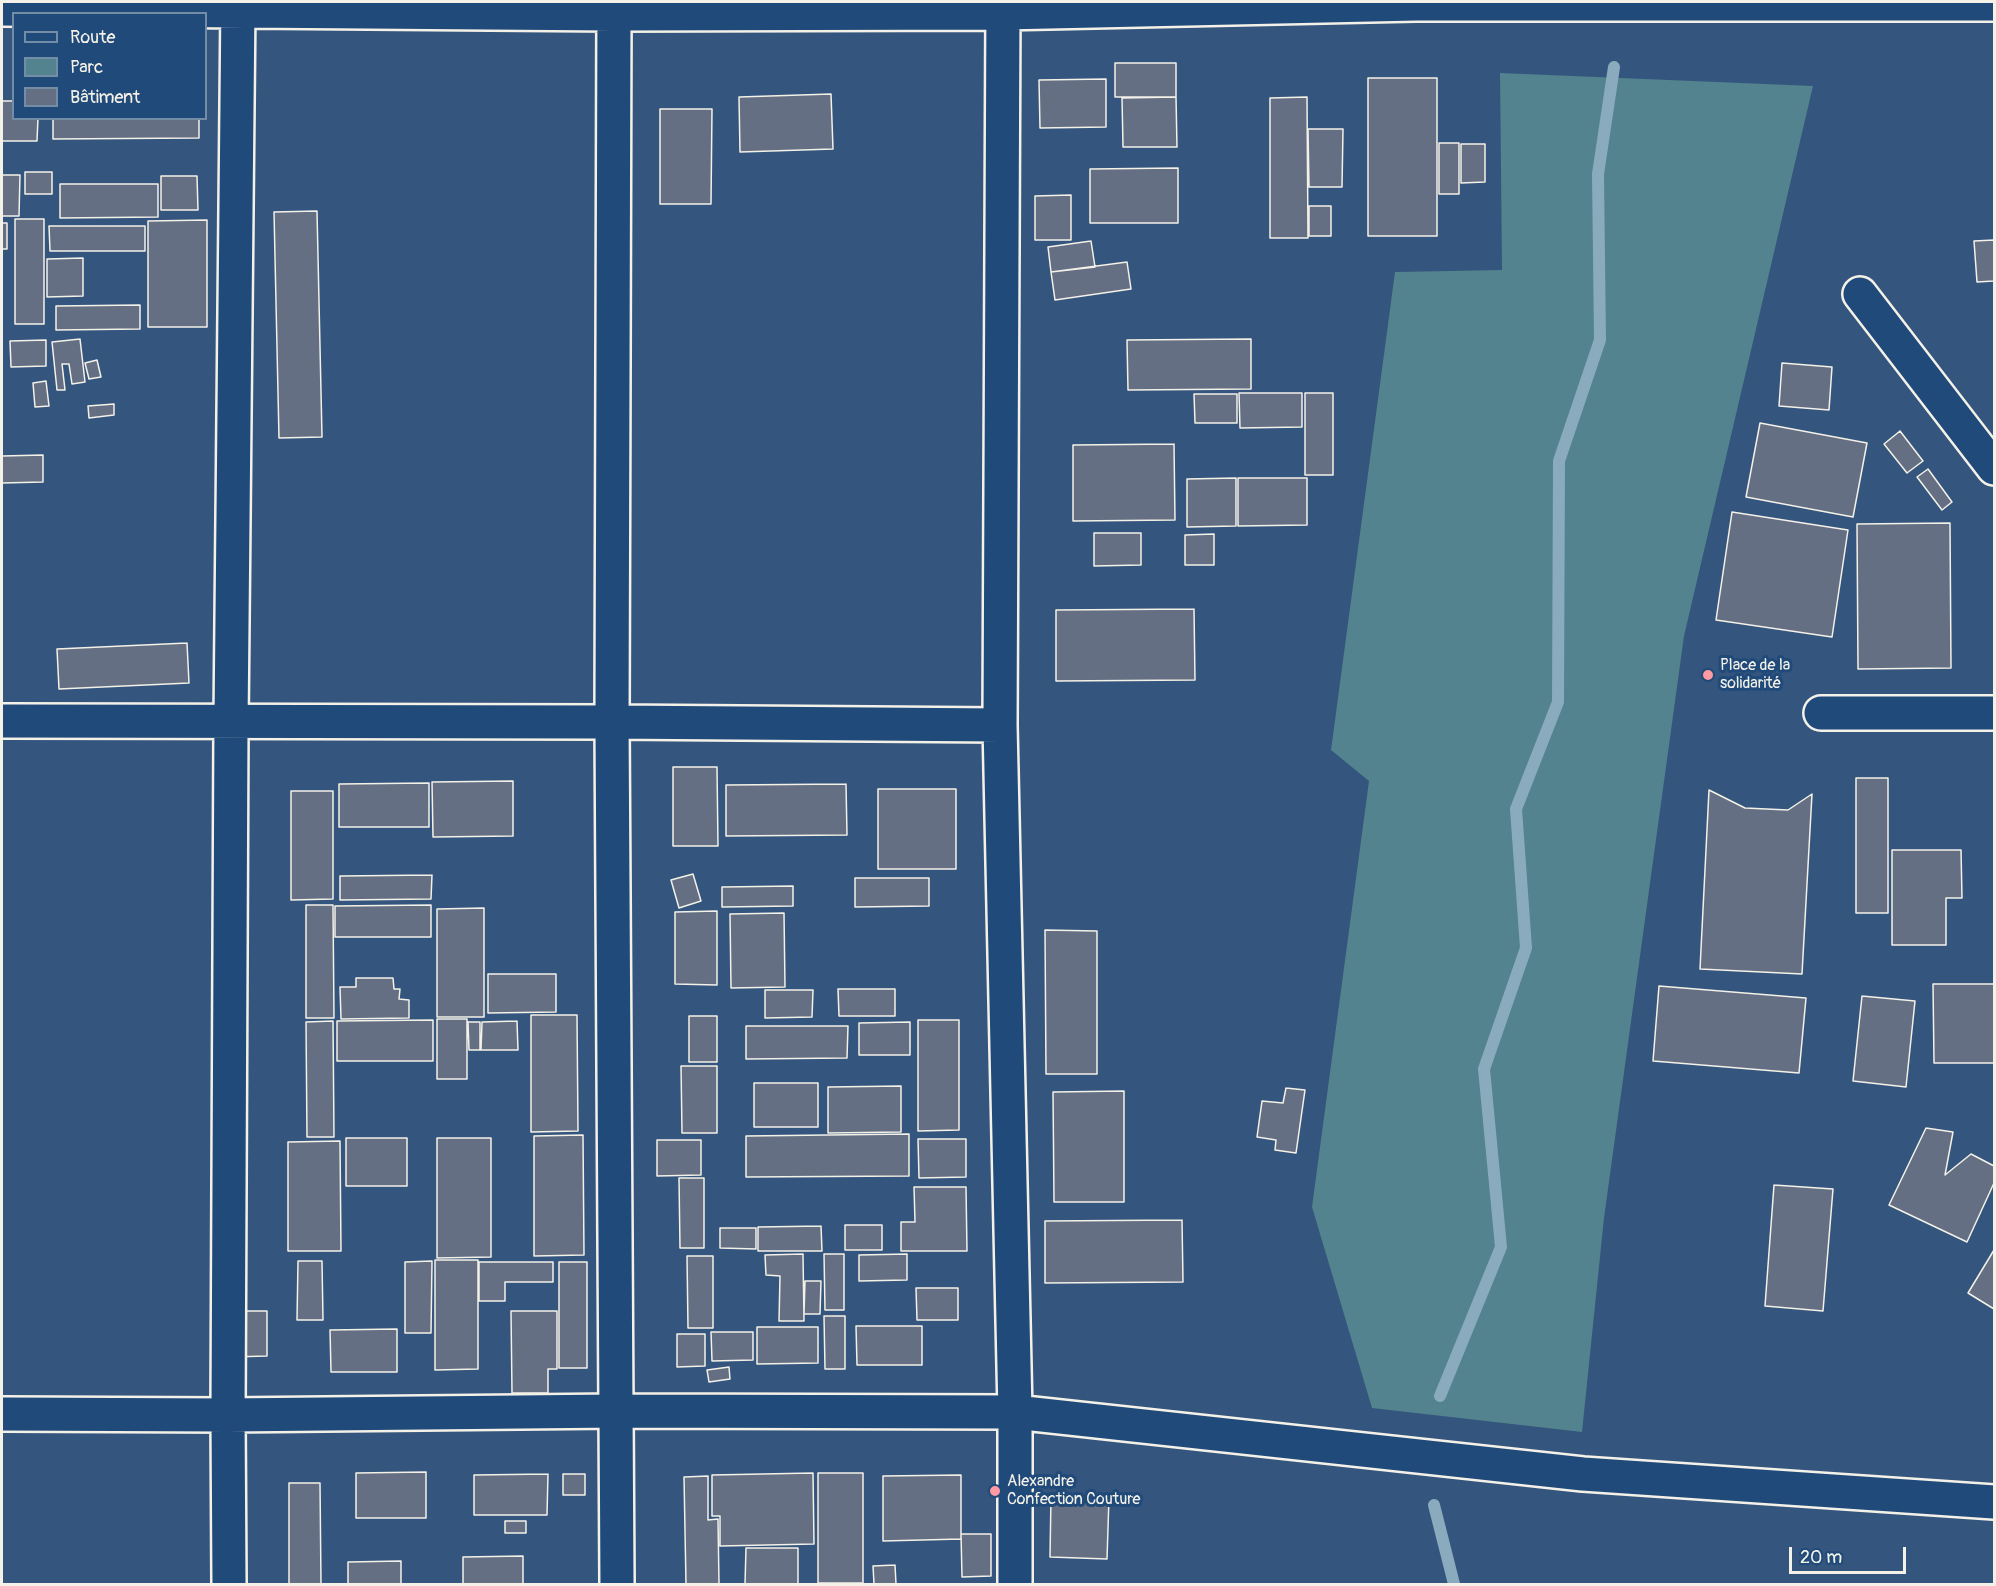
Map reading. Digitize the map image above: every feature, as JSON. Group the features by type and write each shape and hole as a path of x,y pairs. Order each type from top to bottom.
{"street":[{"path":"2,9 238,6 1003,7 1416,3 1995,4"},
{"path":"229,1584 231,723 238,6"},
{"path":"1003,7 1000,725 1015,1412 1015,1584"},
{"path":"614,8 612,722 617,1584"},
{"path":"1860,294 1995,468"},
{"path":"1821,713 1995,713"},
{"path":"2,721 1000,725"},
{"path":"2,1414 1015,1412 1583,1473 1995,1502"}],"green space":[{"path":"1500,73 1813,86 1684,636 1604,1218 1582,1432 1372,1408 1312,1207 1369,781 1331,750 1395,272 1502,270"}],"building":[{"path":"1115,63 1176,63 1176,97 1115,97"},
{"path":"1368,78 1437,78 1437,236 1368,236"},
{"path":"1106,79 1106,127 1040,128 1039,80"},
{"path":"831,94 833,149 740,152 739,97"},
{"path":"1176,97 1177,147 1123,147 1122,98"},
{"path":"1307,97 1308,238 1270,238 1270,98"},
{"path":"2,101 12,101 12,120 38,120 37,141 2,141"},
{"path":"660,109 712,109 711,204 660,204"},
{"path":"53,120 199,120 199,138 53,139"},
{"path":"1308,129 1343,129 1342,187 1309,187"},
{"path":"1439,143 1459,143 1459,194 1439,194"},
{"path":"1461,144 1485,144 1485,182 1461,183"},
{"path":"1178,168 1178,223 1090,223 1090,169"},
{"path":"25,172 52,172 52,194 25,194"},
{"path":"2,175 20,175 19,216 2,216"},
{"path":"161,176 197,176 198,210 161,210"},
{"path":"60,184 158,184 158,217 60,218"},
{"path":"1071,195 1071,240 1035,240 1035,196"},
{"path":"1309,206 1331,206 1331,236 1309,236"},
{"path":"317,211 322,437 279,438 274,212"},
{"path":"15,219 44,219 44,324 15,324"},
{"path":"207,220 207,327 148,327 148,221"},
{"path":"2,223 7,223 7,249 2,249"},
{"path":"49,226 145,226 145,251 50,251"},
{"path":"1994,240 1994,281 1977,282 1974,241"},
{"path":"1091,241 1095,267 1051,272 1048,247"},
{"path":"83,258 83,296 47,297 47,259"},
{"path":"1127,262 1131,289 1055,300 1051,272"},
{"path":"140,305 140,329 56,330 56,306"},
{"path":"80,339 85,382 72,384 69,364 62,364 65,390 57,390 52,342"},
{"path":"1251,339 1251,389 1128,390 1127,340"},
{"path":"46,340 46,366 11,367 10,341"},
{"path":"97,360 101,377 89,379 85,363"},
{"path":"1782,363 1832,367 1829,410 1779,406"},
{"path":"46,381 49,406 35,407 33,383"},
{"path":"1239,393 1302,393 1302,427 1240,428"},
{"path":"1305,393 1333,393 1333,475 1305,475"},
{"path":"1194,394 1237,394 1237,423 1195,423"},
{"path":"114,404 114,415 89,418 88,406"},
{"path":"1760,423 1867,443 1853,517 1746,497"},
{"path":"1900,431 1923,461 1907,473 1884,444"},
{"path":"1174,444 1175,520 1073,521 1073,445"},
{"path":"43,455 43,482 2,483 2,456"},
{"path":"1928,469 1952,502 1942,510 1917,477"},
{"path":"1236,478 1236,526 1187,527 1187,479"},
{"path":"1238,478 1307,478 1307,525 1238,526"},
{"path":"1732,512 1848,530 1832,637 1716,620"},
{"path":"1950,523 1951,668 1858,669 1857,524"},
{"path":"1094,533 1141,533 1141,565 1094,566"},
{"path":"1214,534 1214,565 1185,565 1185,535"},
{"path":"1194,609 1195,680 1056,681 1056,610"},
{"path":"187,643 189,683 59,689 57,649"},
{"path":"673,767 717,767 718,846 673,846"},
{"path":"1856,778 1888,778 1888,913 1856,913"},
{"path":"513,781 513,836 433,837 432,782"},
{"path":"429,783 429,827 339,827 339,784"},
{"path":"846,784 847,835 726,836 726,785"},
{"path":"878,789 956,789 956,869 878,869"},
{"path":"1709,790 1745,808 1788,810 1812,794 1802,974 1700,969"},
{"path":"291,791 333,791 333,899 291,900"},
{"path":"1892,850 1961,850 1962,898 1946,898 1946,945 1892,945"},
{"path":"693,874 701,901 679,908 671,880"},
{"path":"432,875 431,899 340,900 340,876"},
{"path":"855,878 929,878 929,906 855,907"},
{"path":"793,886 793,906 722,907 722,887"},
{"path":"306,905 333,905 334,1018 306,1018"},
{"path":"431,905 431,937 335,937 335,906"},
{"path":"484,908 484,1017 437,1017 437,909"},
{"path":"717,911 717,985 675,984 675,912"},
{"path":"784,913 785,987 731,988 730,914"},
{"path":"1045,930 1097,931 1097,1074 1046,1074"},
{"path":"488,974 556,974 556,1012 488,1013"},
{"path":"356,978 393,978 394,989 400,989 399,999 409,1000 409,1018 341,1019 340,987 356,987"},
{"path":"1933,984 1994,984 1994,1063 1934,1063"},
{"path":"1659,986 1806,998 1799,1073 1653,1061"},
{"path":"838,989 895,989 895,1016 839,1016"},
{"path":"765,990 813,990 812,1017 765,1018"},
{"path":"1862,996 1915,1001 1906,1087 1853,1081"},
{"path":"531,1015 577,1015 578,1131 531,1132"},
{"path":"689,1016 717,1016 717,1062 689,1062"},
{"path":"437,1019 467,1019 467,1079 437,1079"},
{"path":"433,1020 433,1061 337,1061 337,1021"},
{"path":"918,1020 959,1020 959,1130 918,1131"},
{"path":"333,1021 334,1137 307,1137 306,1022"},
{"path":"517,1021 518,1050 481,1050 482,1022"},
{"path":"468,1022 480,1022 480,1050 469,1050"},
{"path":"910,1022 910,1055 859,1055 859,1023"},
{"path":"746,1026 848,1026 847,1058 746,1059"},
{"path":"681,1066 717,1066 717,1133 682,1133"},
{"path":"754,1083 818,1083 818,1127 754,1127"},
{"path":"901,1086 901,1132 828,1133 828,1087"},
{"path":"1286,1088 1305,1090 1296,1153 1275,1150 1276,1140 1257,1137 1262,1101 1283,1103"},
{"path":"1124,1091 1124,1202 1054,1202 1053,1092"},
{"path":"1926,1128 1953,1132 1945,1175 1971,1154 1994,1166 1994,1183 1967,1242 1889,1205"},
{"path":"909,1134 909,1176 746,1177 746,1136"},
{"path":"583,1135 584,1255 534,1256 534,1136"},
{"path":"346,1138 407,1138 407,1186 346,1186"},
{"path":"437,1138 491,1138 491,1257 437,1258"},
{"path":"918,1139 966,1139 966,1177 919,1178"},
{"path":"657,1140 701,1140 701,1175 657,1176"},
{"path":"340,1141 341,1251 288,1251 288,1142"},
{"path":"679,1178 704,1178 704,1248 680,1248"},
{"path":"1774,1185 1833,1189 1823,1311 1765,1306"},
{"path":"914,1187 966,1187 967,1251 901,1251 901,1222 915,1222"},
{"path":"1182,1220 1183,1282 1045,1283 1045,1221"},
{"path":"845,1225 882,1225 882,1250 845,1250"},
{"path":"821,1226 822,1251 758,1251 758,1227"},
{"path":"720,1228 756,1228 756,1249 720,1248"},
{"path":"1994,1250 1994,1309 1968,1293"},
{"path":"803,1254 804,1321 779,1321 780,1276 766,1275 765,1255"},
{"path":"824,1254 844,1254 844,1310 825,1310"},
{"path":"907,1254 907,1280 859,1281 859,1255"},
{"path":"687,1256 713,1256 713,1328 688,1328"},
{"path":"435,1260 478,1260 478,1369 435,1370"},
{"path":"298,1261 322,1261 323,1320 297,1320"},
{"path":"432,1261 431,1333 405,1333 405,1262"},
{"path":"479,1262 553,1262 553,1282 505,1282 505,1301 479,1301"},
{"path":"559,1262 587,1262 587,1368 559,1368"},
{"path":"805,1281 821,1281 820,1314 804,1314"},
{"path":"916,1288 958,1288 958,1320 917,1320"},
{"path":"231,1311 267,1311 267,1356 231,1357"},
{"path":"511,1311 557,1311 557,1369 548,1369 548,1393 512,1393"},
{"path":"824,1316 845,1316 845,1369 825,1369"},
{"path":"856,1326 922,1326 922,1365 857,1365"},
{"path":"757,1327 818,1327 818,1363 757,1364"},
{"path":"397,1329 397,1372 331,1372 330,1330"},
{"path":"711,1332 753,1332 753,1360 712,1361"},
{"path":"677,1334 705,1334 705,1366 677,1367"},
{"path":"729,1367 730,1379 709,1382 707,1370"},
{"path":"426,1472 426,1518 356,1518 356,1473"},
{"path":"813,1473 814,1544 720,1546 720,1516 712,1516 712,1475"},
{"path":"818,1473 863,1473 863,1583 818,1583"},
{"path":"548,1474 547,1515 474,1515 474,1475"},
{"path":"563,1474 585,1474 585,1495 563,1495"},
{"path":"961,1475 961,1539 883,1541 883,1476"},
{"path":"708,1476 708,1520 718,1519 719,1584 686,1584 684,1477"},
{"path":"289,1483 320,1483 321,1584 289,1584"},
{"path":"1051,1497 1109,1498 1107,1559 1050,1557"},
{"path":"505,1521 526,1521 526,1533 505,1533"},
{"path":"961,1534 991,1534 991,1576 962,1577"},
{"path":"746,1548 798,1548 798,1584 745,1584"},
{"path":"523,1556 523,1584 463,1584 463,1557"},
{"path":"401,1561 401,1584 348,1584 348,1562"},
{"path":"895,1565 896,1584 874,1584 873,1566"}],"waterway":[{"path":"1440,1396 1501,1247 1484,1069 1526,948 1516,809 1558,702 1559,461 1600,340 1598,174 1614,67"},
{"path":"1434,1505 1454,1584"}],"place":[{"name":"Place de la solidarité","path":"1708,675"},
{"name":"Alexandre Confection Couture","path":"995,1491"}]}
